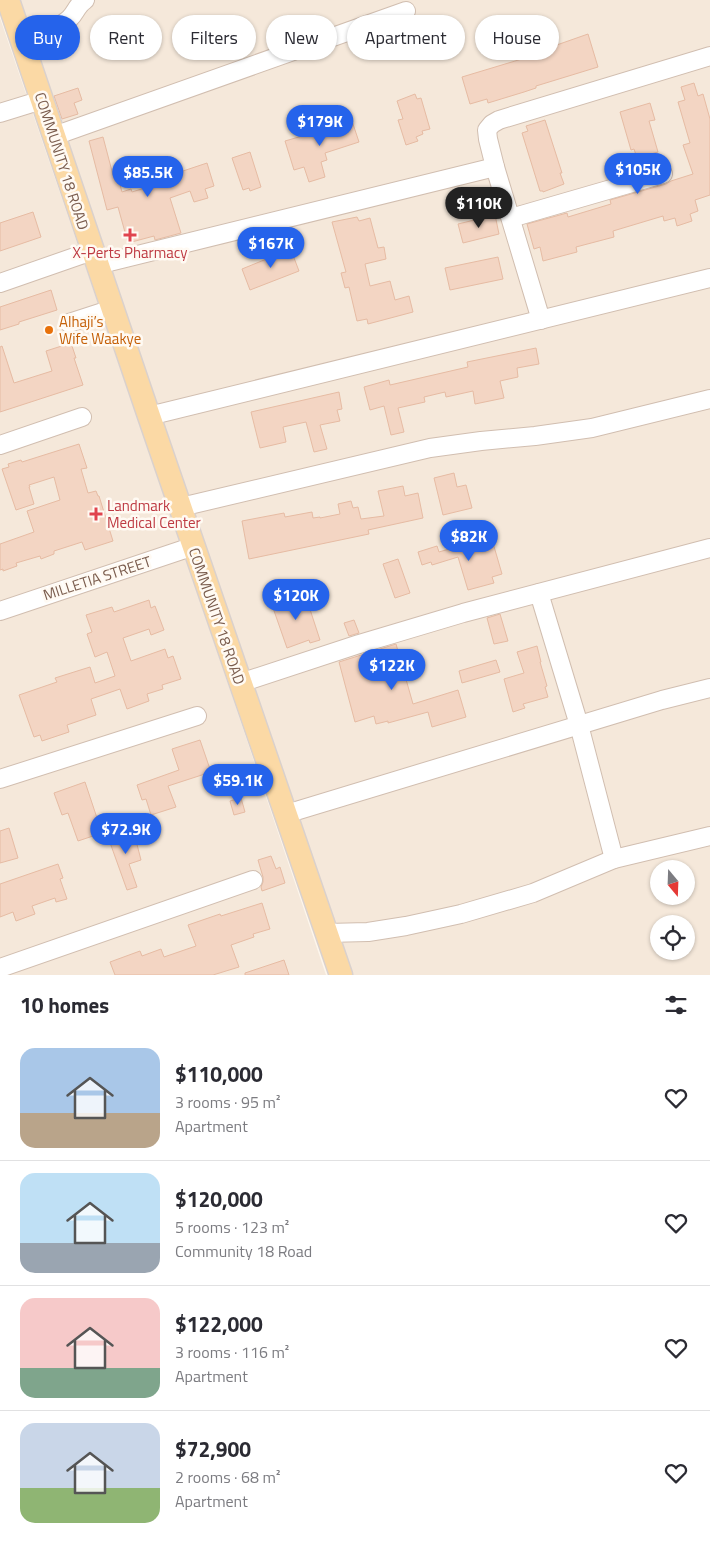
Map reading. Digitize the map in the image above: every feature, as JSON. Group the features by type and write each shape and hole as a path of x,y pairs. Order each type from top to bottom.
{"main road":[{"name":"COMMUNITY 18 ROAD","path":"8,0 15,21"},
{"name":"COMMUNITY 18 ROAD","path":"28,60 341,975"}],"street":[{"path":"72,15 76,8 85,0"},
{"path":"54,136 406,11"},
{"path":"541,320 495,167 487,130 492,124 509,117 710,56"},
{"path":"0,113 42,100"},
{"path":"0,283 95,258 495,167"},
{"path":"511,218 663,174"},
{"path":"149,416 710,278"},
{"path":"69,323 112,309"},
{"path":"181,508 430,448 592,428 710,399"},
{"path":"0,445 82,417"},
{"name":"MILLETIA STREET","path":"0,611 194,546"},
{"path":"240,683 412,628 539,592 710,548"},
{"path":"539,592 579,725 614,859"},
{"path":"286,814 662,700 710,688"},
{"path":"0,779 197,716"},
{"path":"327,933 368,932 469,912 533,893 614,859 710,836"},
{"path":"0,968 253,880"}],"shaded area":[{"path":"19,0 710,0 710,975 353,975 40,60 80,60 80,15 24,15"},
{"path":"0,18 196,589 326,975 0,975"}],"building":[{"path":"588,34 598,67 488,103 487,99 470,104 462,77 518,60 559,60 559,44"},
{"path":"694,83 698,96 703,94 710,119 710,195 695,200 698,211 690,214 692,221 677,226 675,218 664,221 663,216 613,231 614,237 576,247 577,252 543,261 540,247 534,249 527,224 567,213 568,217 611,204 610,200 693,174 683,145 690,143 678,102 685,100 681,87"},
{"path":"78,88 82,100 74,103 78,114 62,119 54,96"},
{"path":"415,94 417,99 421,98 430,129 422,131 423,134 416,137 418,141 406,145 398,120 403,119 397,101"},
{"path":"650,103 655,120 649,121 658,152 637,158 634,149 631,150 620,112"},
{"path":"351,118 359,142 325,153 327,160 321,162 325,177 309,182 304,167 294,170 285,141 323,130 322,127"},
{"path":"545,120 564,184 543,192 540,191 522,133 528,131 526,126"},
{"path":"103,137 113,175 117,174 122,192 131,189 132,192 167,181 166,179 178,175 177,173 207,163 214,186 205,189 208,198 194,202 190,191 170,198 181,233 155,240 154,236 128,243 118,207 107,210 89,141"},
{"path":"250,152 261,187 250,191 249,188 243,190 232,158"},
{"path":"33,212 41,237 0,251 0,223"},
{"path":"495,215 499,234 463,243 458,224"},
{"path":"357,217 359,221 370,218 378,248 384,247 386,259 365,264 370,286 390,281 395,300 409,296 413,312 368,324 367,319 357,321 349,287 345,288 341,273 346,272 332,222"},
{"path":"285,250 286,252 291,250 299,271 250,290 242,269"},
{"path":"498,257 503,279 450,290 445,268"},
{"path":"51,290 57,310 0,330 0,307"},
{"path":"71,343 83,385 0,412 0,347 2,346 14,383 52,371 46,351"},
{"path":"536,348 539,364 517,368 518,377 500,381 504,398 475,404 473,391 446,397 445,392 424,397 425,402 398,408 404,432 391,435 384,406 370,410 364,387 389,380 390,385 468,367 467,362"},
{"path":"339,392 342,409 337,410 340,421 320,425 327,449 314,452 306,422 283,427 286,442 260,448 251,412"},
{"path":"79,444 87,468 81,469 88,493 96,491 99,496 113,541 85,550 82,542 54,551 54,554 41,559 40,556 16,563 17,566 3,571 3,569 0,570 0,544 34,532 27,511 60,500 54,477 29,485 34,504 16,510 2,469 9,467 8,464 21,460 22,462"},
{"path":"454,473 457,487 466,485 472,508 443,515 434,478"},
{"path":"403,486 405,496 418,493 423,518 368,530 369,534 249,559 242,521 284,513 285,517 312,512 313,518 320,518 340,514 338,504 351,501 353,508 358,507 361,519 384,516 378,491"},
{"path":"479,540 480,547 493,543 502,574 492,577 494,583 468,590 458,557 432,565 431,562 422,565 418,552 437,546 439,552"},
{"path":"398,559 410,593 395,598 383,564"},
{"path":"305,594 320,640 310,643 309,640 287,648 272,605"},
{"path":"149,600 151,608 155,606 164,630 151,635 149,629 123,638 131,661 165,649 168,658 173,656 181,679 162,685 163,689 147,694 149,701 127,709 120,689 91,699 96,715 67,725 69,732 42,741 40,735 34,737 19,695 57,682 55,678 90,667 95,683 115,676 107,652 95,657 87,634 92,632 86,615 112,607 114,612"},
{"path":"500,614 508,641 494,644 487,618"},
{"path":"354,620 359,633 349,636 344,623"},
{"path":"396,644 413,704 458,690 466,717 432,727 428,712 388,723 388,721 376,724 374,716 355,722 339,662"},
{"path":"537,646 548,697 523,704 525,708 513,712 504,679 524,673 517,652"},
{"path":"496,660 500,672 462,683 459,671"},
{"path":"200,740 211,772 168,786 176,807 151,815 146,799 142,800 137,785 179,770 172,749"},
{"path":"85,782 102,833 78,841 68,813 62,815 54,793"},
{"path":"241,798 245,812 234,815 230,801"},
{"path":"9,828 18,858 0,863 0,831"},
{"path":"133,829 141,860 129,864 137,887 127,890 108,837"},
{"path":"271,856 276,869 280,867 285,883 262,891 263,877 258,860"},
{"path":"58,864 63,878 60,879 67,899 56,902 55,898 32,906 35,914 16,921 13,912 0,917 0,884"},
{"path":"262,903 270,929 253,934 254,937 231,945 239,967 213,975 115,975 110,962 140,951 142,956 161,949 164,957 196,946 188,925"},
{"path":"284,960 289,975 245,975 245,973"}],"place":[{"name":"X-Perts Pharmacy","path":"130,235"},
{"name":"Alhaji’s Wife Waakye","path":"49,330"},
{"name":"Landmark Medical Center","path":"96,514"}]}
